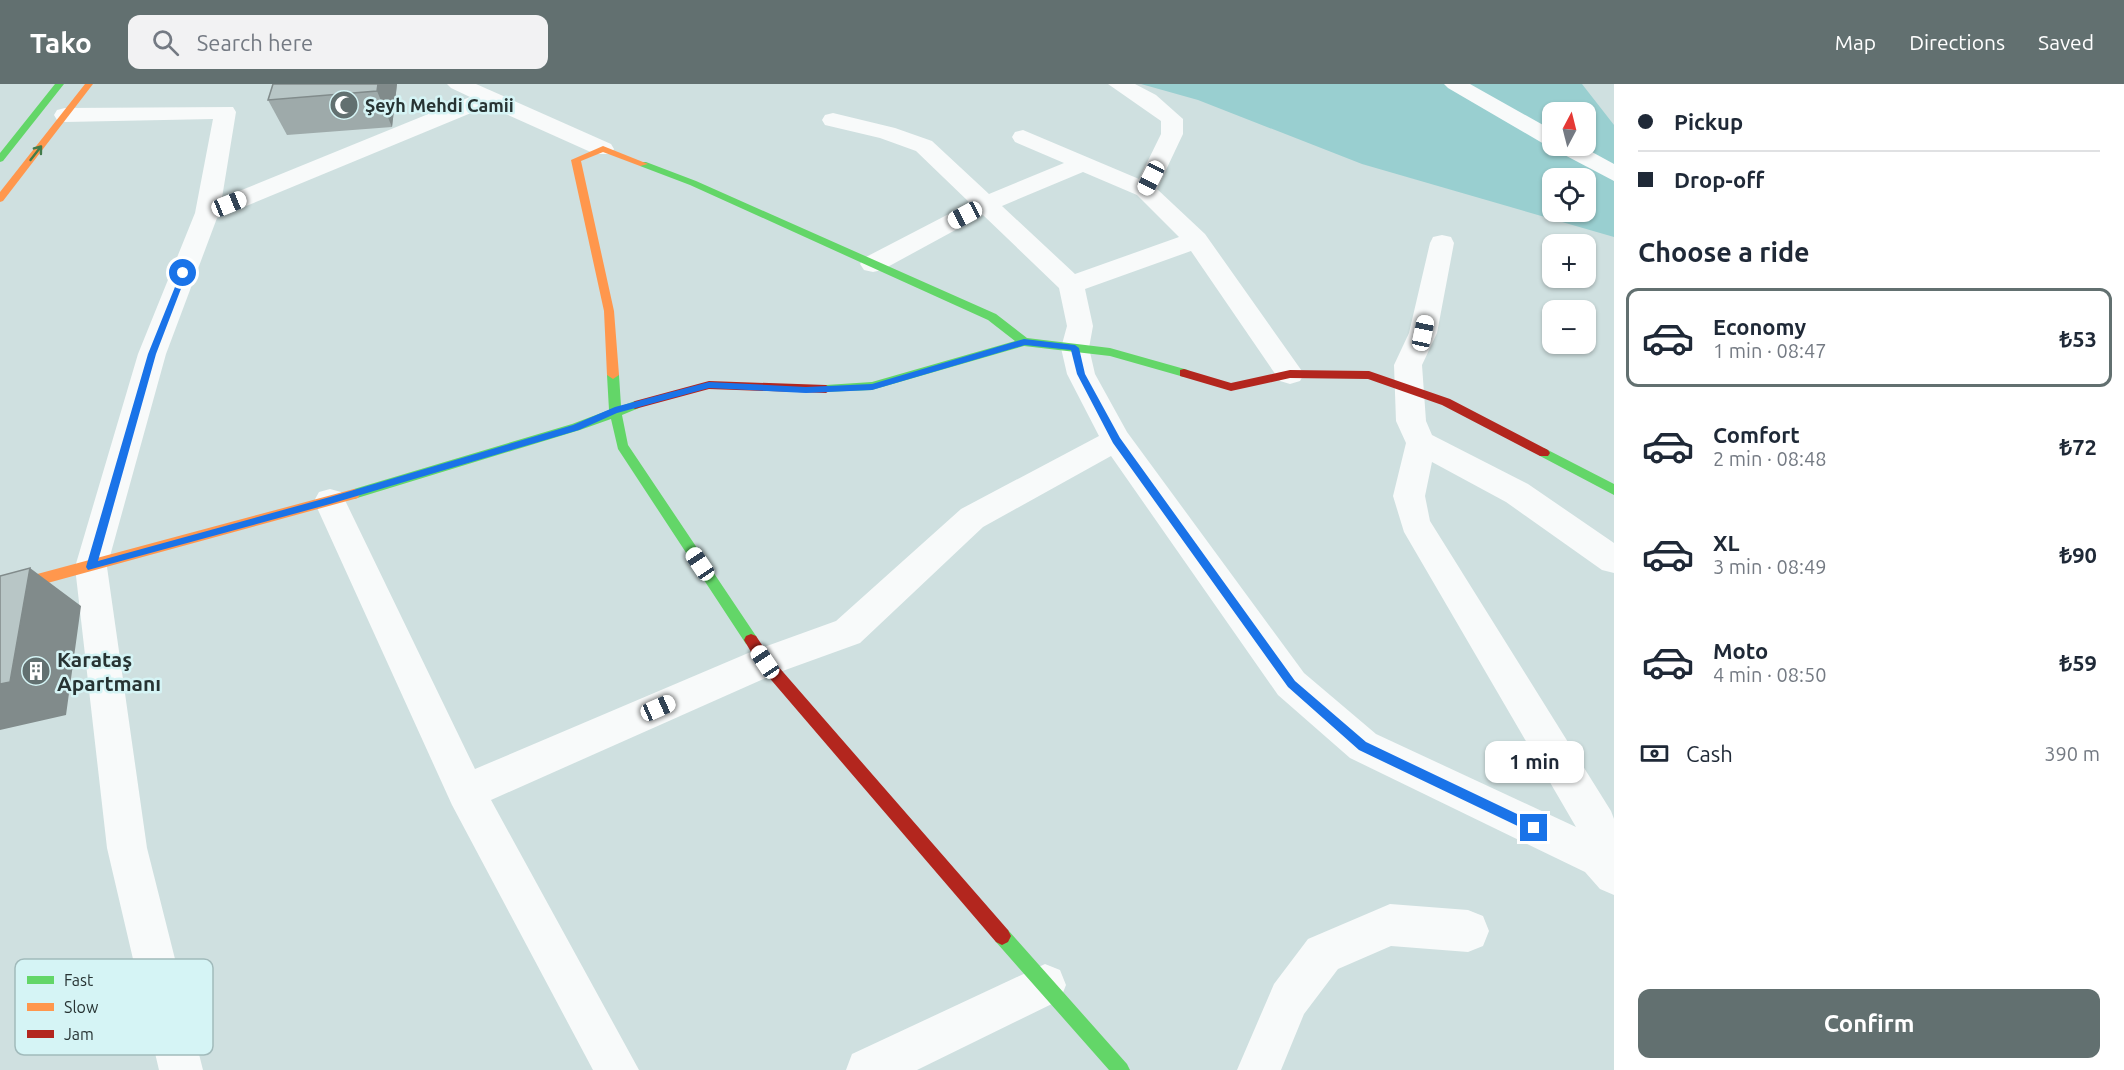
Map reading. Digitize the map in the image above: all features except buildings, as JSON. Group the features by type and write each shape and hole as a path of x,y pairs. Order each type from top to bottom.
{"main road":[{"path":"0,159 60,84"},
{"path":"0,199 89,84"},
{"path":"1024,342 992,317 693,183 603,149 576,160 609,311 615,410 622,446 765,662 1045,986 1121,1070"},
{"path":"0,590 330,501 576,427 615,410 709,385 806,390 872,387 1024,342 1110,352 1231,387 1290,374 1369,375 1409,387 1446,402 1614,490"}],"street":[{"path":"458,84 603,149"},
{"path":"1119,84 1148,100 1172,119 1172,134 1145,190"},
{"path":"1455,84 1542,133"},
{"path":"207,213 488,98"},
{"path":"65,115 225,112 207,213 152,354 91,567 127,848 154,959"},
{"path":"833,120 887,133 924,146 1071,285 1080,326 1075,348 1081,374 1116,440 1291,684 1363,746 1606,867"},
{"path":"1023,137 1145,190 1196,240 1290,374"},
{"path":"1582,156 1614,174"},
{"path":"873,264 984,205 1082,164"},
{"path":"1071,285 1196,240"},
{"path":"1442,243 1423,333 1408,365 1411,421 1421,443 1409,496 1415,523 1597,825 1606,867"},
{"path":"466,792 765,662 848,632 972,518 1116,440"},
{"path":"1421,443 1517,494 1614,560"},
{"path":"330,501 466,792 617,1070"},
{"path":"1259,1070 1289,999 1323,954 1390,925 1468,932"},
{"path":"868,1070 1045,986"},
{"path":"177,1055 181,1070"}],"shaded area":[{"path":"1141,84 1582,84 1614,125 1614,237 1562,222 1596,222 1596,168 1542,168 1542,216 1362,164 1198,100"}],"traffic: fast":[{"path":"0,159 60,84"},
{"path":"643,164 693,183 992,317 1024,342"},
{"path":"826,389 872,386 1024,342 1110,352 1184,373"},
{"path":"613,375 615,410 622,446 751,640"},
{"path":"354,494 576,427 635,405"},
{"path":"1544,453 1614,490"},
{"path":"1002,936 1121,1070"}],"traffic: slow":[{"path":"0,199 89,84"},
{"path":"613,375 609,311 576,160 603,149 643,164"},
{"path":"0,590 354,494"}],"traffic: jam":[{"path":"1184,373 1231,387 1290,374 1369,375 1446,402 1544,453"},
{"path":"635,405 709,385 826,389"},
{"path":"751,640 765,662 1002,936"}],"place":[{"name":"Şeyh Mehdi Camii","path":"344,105"},
{"name":"Karataş Apartmanı","path":"36,671"}],"route":[{"path":"183,273 152,354 91,567 330,501 576,427 615,410 709,385 806,390 872,387 1024,342 1075,348 1081,374 1116,440 1291,684 1363,746 1534,828"}]}
